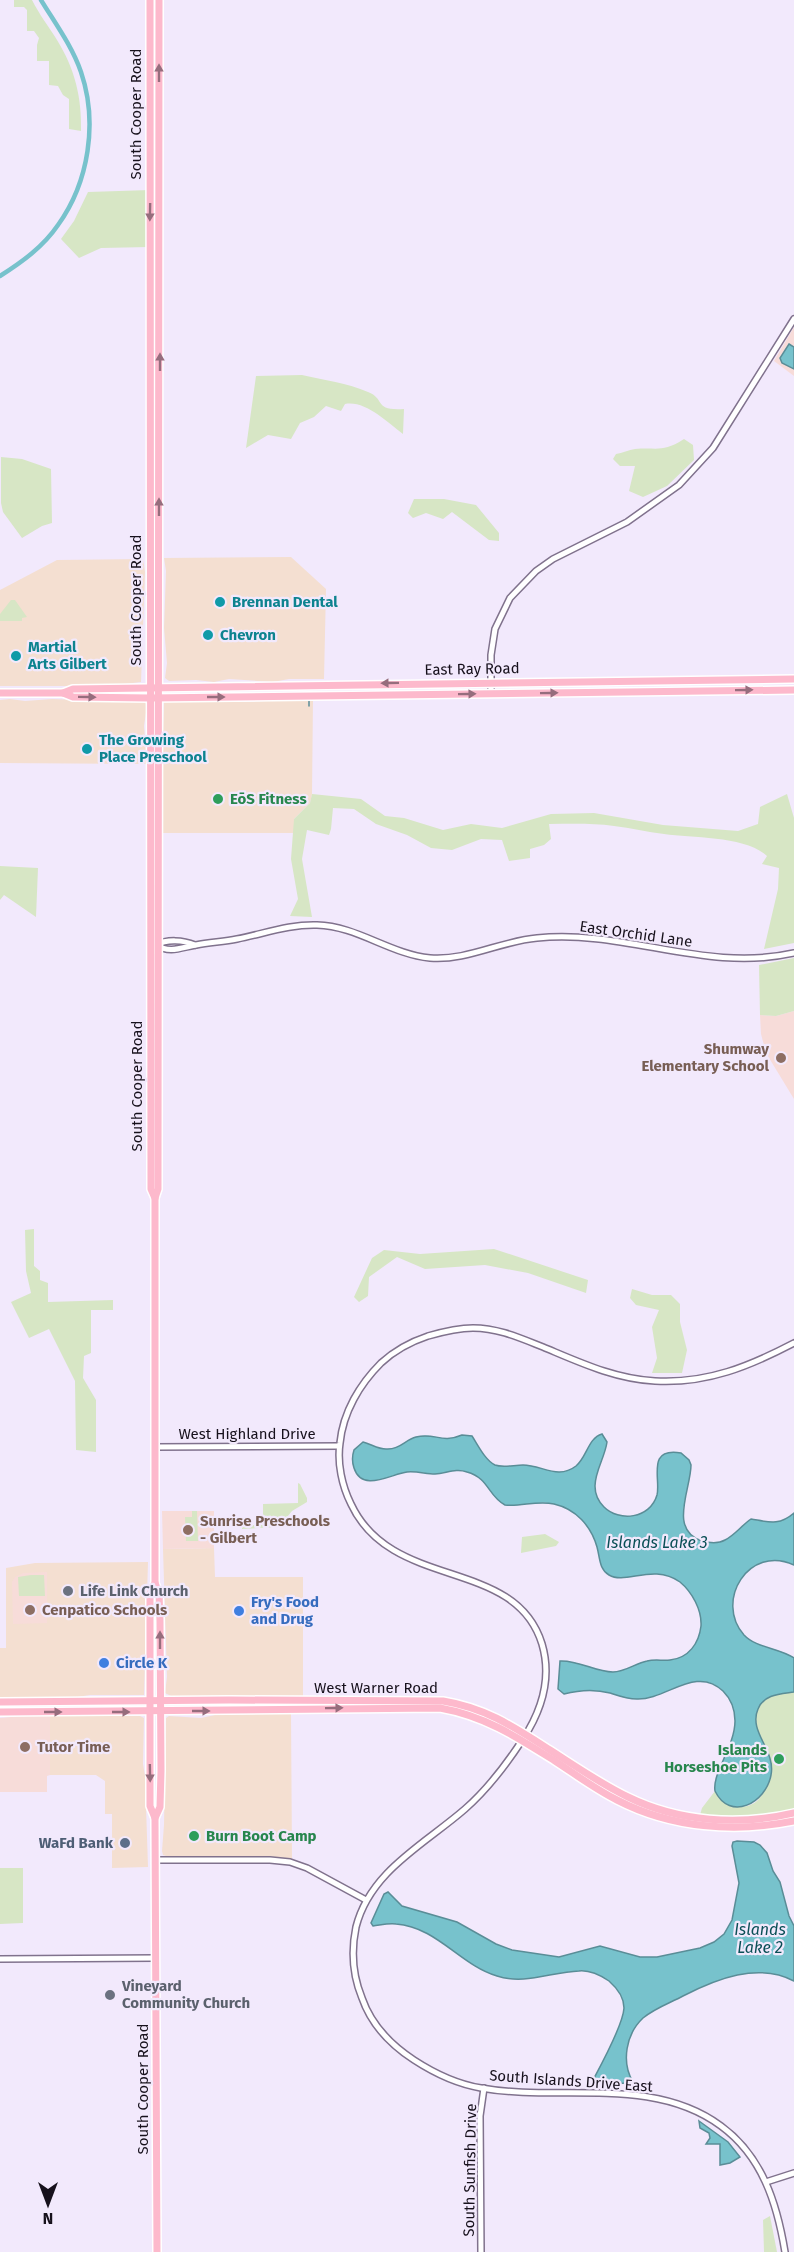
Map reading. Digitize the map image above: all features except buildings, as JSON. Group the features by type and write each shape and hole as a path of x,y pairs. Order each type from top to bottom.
{"main road":[{"name":"South Cooper Road","path":"150,0 150,698 154,820 154,1084 158,1190 155,1198 155,1583 159,1593 160,1700 160,1807 155,1818"},
{"name":"South Cooper Road","path":"154,820 159,698 159,0"},
{"path":"149,247 159,247"},
{"path":"150,566 159,566"},
{"name":"East Ray Road","path":"63,693 73,689 280,685 794,679"},
{"path":"280,685 280,697"},
{"name":"East Ray Road","path":"63,693 73,697 159,698 794,690"},
{"path":"0,693 63,693"},
{"name":"South Cooper Road","path":"155,1583 150,1593 149,1712 150,1806 155,1818 157,2252"},
{"name":"West Warner Road","path":"0,1702 425,1700 449,1702 490,1714 605,1793 651,1814 693,1824 725,1827 760,1826 794,1821"},
{"path":"276,1701 276,1709"},
{"path":"13,1702 15,1712"},
{"name":"West Warner Road","path":"0,1712 440,1708 478,1717 524,1738 620,1793 674,1813 714,1820 735,1820 794,1813"}],"street":[{"path":"491,694 491,655 495,629 510,598 536,571 553,559 627,522 679,485 713,448 794,319"},
{"name":"East Orchid Lane","path":"154,945 162,942 187,942 195,945 234,940 292,927 320,925 352,932 396,951 432,958 456,957 513,942 554,937 586,937 731,959 753,960 794,953"},
{"name":"South Islands Drive East","path":"785,2252 778,2215 766,2182 749,2154 741,2143 726,2130 696,2110 654,2097 523,2092 484,2088 452,2079 416,2062 387,2038 368,2011 358,1989 353,1956 357,1924 366,1900 385,1874 483,1793 506,1765 539,1710 545,1687 544,1654 533,1625 525,1614 504,1595 477,1582 406,1558 388,1549 376,1538 358,1517 344,1489 339,1446 346,1417 360,1387 389,1356 416,1341 453,1330 472,1328 511,1334 621,1377 660,1382 706,1379 741,1369 794,1343"},
{"name":"West Highland Drive","path":"155,1447 339,1446"},
{"path":"155,1860 290,1862 307,1868 366,1900"},
{"path":"0,1959 156,1958"},
{"name":"South Sunfish Drive","path":"481,2252 480,2116 484,2088"},
{"path":"766,2182 794,2173"}],"shaded area":[{"path":"794,327 794,376 774,361"},
{"path":"291,557 326,589 324,679 289,679 273,682 229,679 214,682 169,681 165,678 167,663 164,628 166,571 164,558"},
{"path":"143,559 145,572 141,682 81,686 0,686 0,590 57,560"},
{"path":"313,699 312,794 310,803 294,819 294,833 160,833 164,702 168,700 245,702"},
{"path":"0,700 145,702 147,706 144,726 147,764 0,763"},
{"name":"Shumway Elementary School","path":"794,1011 794,1099 766,1053 761,1034 760,1015 776,1016"},
{"name":"Sunrise Preschools - Gilbert","path":"162,1511 214,1511 214,1548 163,1549"},
{"path":"214,1548 215,1577 303,1577 303,1698 171,1696 165,1693 167,1677 163,1549"},
{"path":"148,1562 144,1695 0,1699 0,1648 6,1648 6,1568 35,1563"},
{"name":"Cenpatico Schools","path":"47,1572 47,1623 13,1624 12,1582 15,1577 23,1573"},
{"path":"291,1713 292,1859 265,1856 169,1857 163,1855 166,1718 169,1716 201,1718 215,1715"},
{"path":"50,1716 140,1716 144,1718 143,1764 148,1867 112,1868 112,1814 105,1814 105,1781 96,1775 50,1775"},
{"name":"Tutor Time","path":"50,1716 50,1775 47,1776 47,1792 0,1792 0,1718"}],"green space":[{"path":"14,0 32,0 63,51 76,84 81,131 69,129 69,99 63,95 58,86 49,85 49,61 37,61 39,38 34,31 27,31 27,10 24,7 14,7"},
{"path":"150,190 149,247 101,248 79,258 61,239 74,221 88,192"},
{"path":"302,375 360,389 373,395 388,408 404,409 403,434 368,409 360,405 345,404 341,411 326,406 314,417 300,423 291,439 268,435 246,448 256,376"},
{"path":"684,439 693,445 694,460 667,486 643,497 629,491 635,466 620,466 613,459 616,454 635,449 665,448"},
{"path":"1,457 22,459 51,469 52,523 22,538 3,512"},
{"path":"414,499 444,499 476,505 499,533 499,541 489,540 452,512 443,519 426,513 413,518 408,513"},
{"path":"11,600 15,600 27,617 22,618 22,621 0,621 0,614"},
{"path":"312,794 361,799 385,816 404,818 443,830 471,824 502,828 551,814 594,813 663,825 738,831 758,824 760,807 787,794 794,818 794,943 764,949 778,889 779,868 762,864 767,856 758,849 733,841 606,825 549,824 551,839 544,845 530,849 530,858 509,861 502,840 481,839 452,850 431,848 407,835 376,824 354,809 333,808 329,835 307,830 302,859 312,917 290,916 298,899 291,859 294,819 310,803"},
{"path":"0,866 38,868 36,917 4,895 0,900"},
{"path":"794,958 794,1011 776,1016 760,1015 759,965"},
{"path":"34,1229 34,1266 40,1271 40,1280 48,1283 48,1302 113,1300 113,1310 91,1310 91,1353 84,1356 83,1378 96,1400 96,1452 76,1450 75,1381 49,1329 29,1338 11,1302 31,1293 26,1271 25,1230"},
{"path":"494,1249 588,1280 586,1293 528,1273 485,1265 425,1269 397,1257 369,1277 368,1296 359,1302 354,1297 372,1258 384,1250 420,1254"},
{"path":"632,1289 652,1295 671,1295 680,1304 680,1322 687,1350 682,1373 652,1373 657,1358 652,1327 659,1310 636,1305 630,1298"},
{"path":"298,1483 307,1502 292,1511 279,1527 242,1529 242,1525 263,1525 263,1504 298,1503"},
{"path":"192,1511 197,1511 198,1541 186,1541 185,1517 192,1517"},
{"path":"545,1534 559,1542 556,1546 521,1553 522,1537"},
{"path":"44,1575 45,1596 19,1596 18,1577"},
{"path":"794,1692 794,1810 747,1816 700,1815 702,1808 715,1791 724,1801 735,1806 742,1807 758,1800 768,1785 771,1772 767,1750 758,1730 756,1720 758,1709 764,1700 778,1694"},
{"path":"0,1868 23,1868 23,1923 0,1924"},
{"path":"770,2216 777,2252 764,2252 763,2220"}],"water":[{"path":"789,344 794,347 794,369 782,363 780,358"},
{"name":"Islands Lake 3","path":"602,1434 607,1442 595,1480 596,1495 610,1512 626,1516 641,1513 653,1503 658,1488 659,1459 670,1452 681,1453 691,1465 684,1508 686,1528 692,1536 702,1541 714,1543 722,1541 751,1519 779,1521 794,1513 794,1565 778,1561 763,1562 750,1569 741,1579 735,1592 733,1607 736,1621 744,1635 755,1643 794,1658 794,1692 778,1694 764,1700 758,1709 757,1726 770,1757 771,1775 768,1785 755,1801 738,1807 729,1806 715,1791 717,1776 731,1740 735,1721 728,1698 713,1684 702,1681 692,1682 659,1695 637,1699 593,1691 564,1694 558,1689 560,1661 574,1662 613,1672 622,1671 647,1661 677,1659 688,1653 698,1638 701,1620 695,1602 680,1582 660,1574 623,1578 609,1575 602,1566 591,1532 576,1514 562,1506 548,1503 505,1505 495,1497 480,1478 467,1472 435,1474 407,1472 370,1481 358,1475 354,1468 352,1459 354,1450 363,1442 391,1449 416,1437 449,1438 462,1435 472,1436 485,1456 495,1465 523,1465 563,1472 576,1466 594,1439"},
{"name":"Islands Lake 2","path":"733,1842 754,1842 760,1845 767,1853 773,1871 780,1882 794,1926 794,1981 780,1975 766,1973 737,1975 709,1984 652,2011 637,2025 629,2040 626,2057 633,2082 631,2083 599,2084 593,2080 616,2034 624,2008 620,1993 606,1979 583,1971 528,1979 497,1976 471,1964 424,1932 396,1924 373,1926 371,1923 384,1894 388,1892 402,1906 457,1922 496,1944 512,1950 559,1957 600,1946 640,1957 657,1957 700,1948 714,1942 724,1934 732,1920 739,1883 732,1846"},
{"path":"699,2121 728,2142 740,2157 730,2163 720,2165 720,2144 706,2144 710,2138 709,2133 700,2128"}],"waterway":[{"path":"0,276 32,254 58,225 77,190 88,151 89,111 81,72 68,44 41,0"},
{"path":"309,701 309,706"}],"place":[{"name":"Brennan Dental","path":"220,602"},
{"name":"Chevron","path":"208,635"},
{"name":"Martial Arts Gilbert","path":"16,656"},
{"name":"The Growing Place Preschool","path":"87,749"},
{"name":"EōS Fitness","path":"218,799"},
{"name":"Shumway Elementary School","path":"781,1058"},
{"name":"Sunrise Preschools - Gilbert","path":"188,1530"},
{"name":"Life Link Church","path":"68,1591"},
{"name":"Cenpatico Schools","path":"30,1610"},
{"name":"Fry's Food and Drug","path":"239,1611"},
{"name":"Circle K","path":"104,1663"},
{"name":"Tutor Time","path":"25,1747"},
{"name":"Islands Horseshoe Pits","path":"779,1759"},
{"name":"Burn Boot Camp","path":"194,1836"},
{"name":"WaFd Bank","path":"125,1843"},
{"name":"Vineyard Community Church","path":"110,1995"}]}
